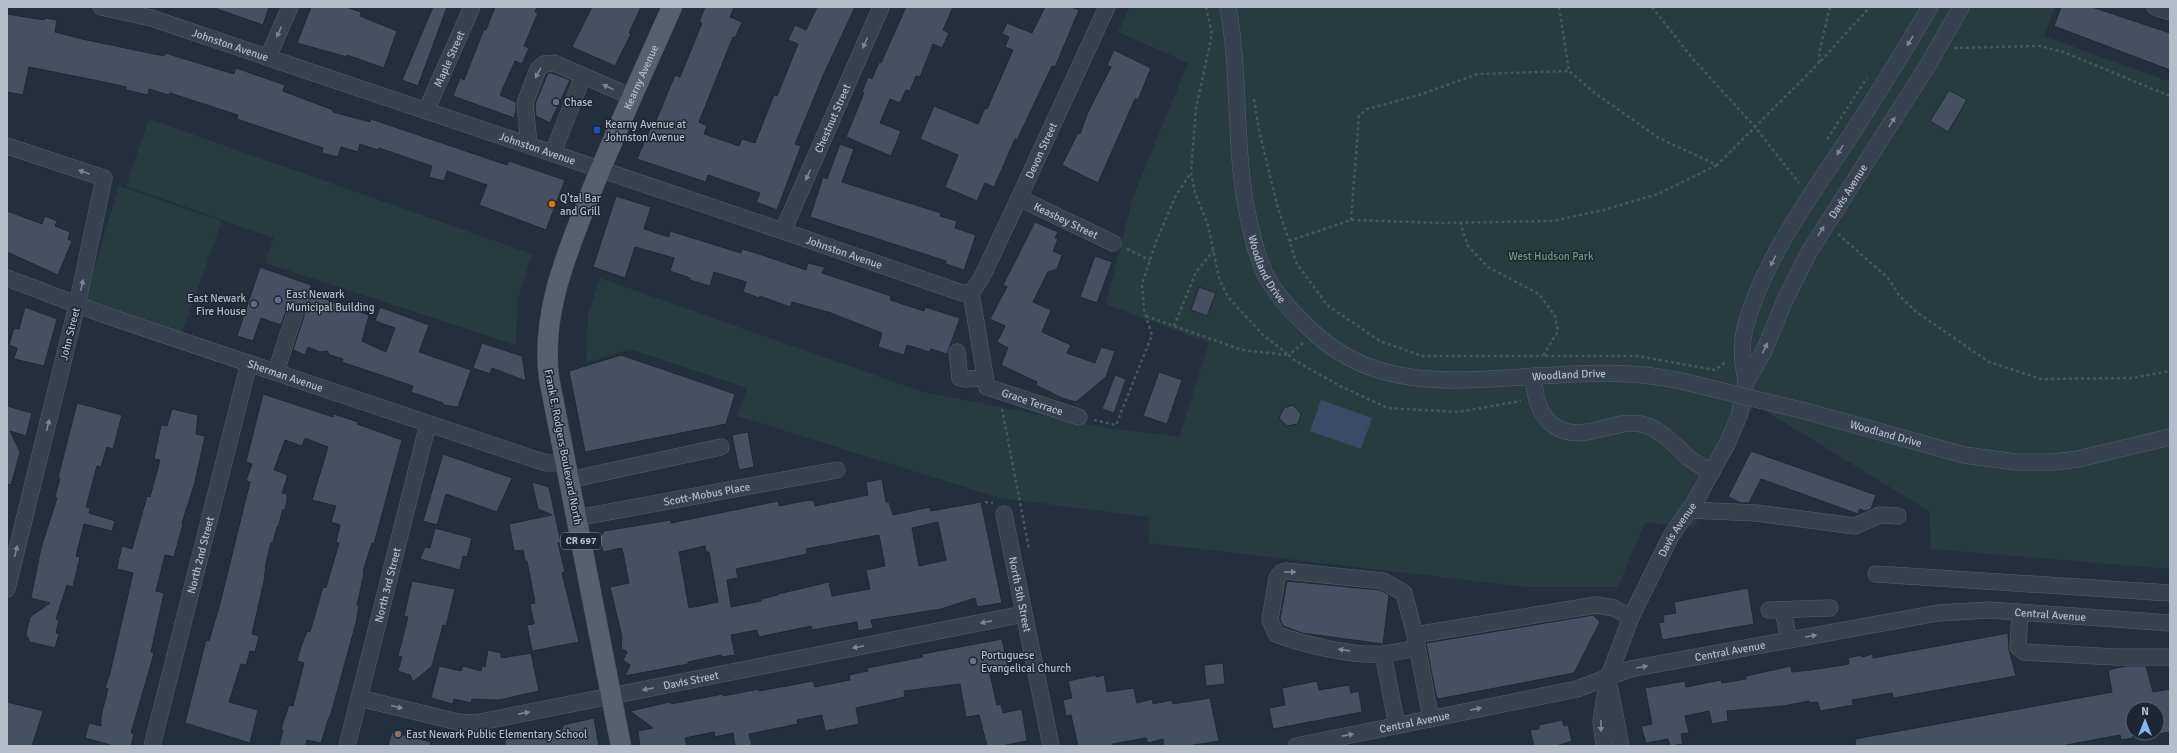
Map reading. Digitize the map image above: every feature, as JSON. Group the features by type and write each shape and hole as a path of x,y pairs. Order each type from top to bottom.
{"main road":[{"name":"Kearny Avenue","path":"548,335 562,267 600,169 672,7"},
{"name":"Frank E. Rodgers Boulevard North","path":"548,335 547,369 621,746"}],"street":[{"name":"Johnston Avenue","path":"101,7 153,12 268,57 962,293 972,293"},
{"path":"268,57 290,7"},
{"name":"Maple Street","path":"426,111 472,7"},
{"name":"Chestnut Street","path":"783,231 881,7"},
{"name":"Devon Street","path":"972,293 982,277 1020,198 1107,7"},
{"name":"Woodland Drive","path":"1228,7 1231,31 1239,163 1243,191 1258,256 1265,273 1286,304 1329,346 1354,362 1380,371 1415,378 1438,380 1630,373 1681,381 1805,411 1964,455 2016,462 2054,462 2170,437"},
{"name":"Davis Avenue","path":"1746,382 1742,351 1745,329 1770,267 1806,202 1879,92 1930,7"},
{"name":"Davis Avenue","path":"1604,746 1601,721 1608,678 1631,618 1671,536 1712,472 1734,430 1746,382 1763,353 1785,300 1809,252 1906,101 1961,7"},
{"path":"2155,7 2170,12"},
{"path":"529,145 525,102 538,69 544,64 554,63 632,97"},
{"path":"553,153 583,76"},
{"name":"John Street","path":"7,146 104,178 77,305 7,589"},
{"name":"Keasbey Street","path":"1020,198 1113,243"},
{"name":"Sherman Avenue","path":"7,278 77,305 567,471 721,448"},
{"path":"957,352 960,378 986,382 972,293"},
{"path":"276,372 295,313"},
{"name":"North 2nd Street","path":"152,746 250,363"},
{"path":"1533,376 1535,393 1542,412 1553,425 1560,429 1576,434 1624,424 1648,426 1663,435 1689,458 1712,472"},
{"name":"Grace Terrace","path":"986,382 1079,417"},
{"name":"North 3rd Street","path":"347,746 428,424"},
{"name":"Scott-Mobus Place","path":"576,518 837,470"},
{"path":"1689,510 1756,513 1855,526 1880,515 1898,516"},
{"name":"North 5th Street","path":"1004,514 1051,746"},
{"path":"1431,718 1416,642 1404,593 1383,581 1286,570 1281,573 1277,578 1270,620 1276,634 1323,648 1383,654 1416,642 1596,605 1614,608 1631,618"},
{"path":"1876,574 2170,594"},
{"path":"1789,640 1776,610 1830,608"},
{"name":"Central Avenue","path":"1296,746 1577,689 1630,669 1938,613 1989,610 2170,623"},
{"path":"2020,612 2018,646 2024,652 2115,657 2170,657"},
{"name":"Davis Street","path":"359,698 458,722 475,723 1024,614"},
{"path":"1383,654 1397,726"},
{"path":"1608,678 1621,746"}],"path":[{"path":"1206,7 1212,34 1196,108 1191,172 1195,194 1208,224 1219,278 1228,297 1263,336 1294,360 1316,374 1388,408 1458,412 1528,400"},
{"path":"1559,7 1569,71 1596,94 1659,138 1717,165"},
{"path":"1652,7 1693,59 1755,127 1799,183"},
{"path":"1819,63 1820,49 1830,7"},
{"path":"1289,241 1351,220 1460,222 1553,221 1603,210 1658,194 1717,165 1819,63 1870,7"},
{"path":"1951,49 2040,46 2063,52 2170,96"},
{"path":"1351,220 1359,116 1367,109 1419,95 1478,74 1569,71"},
{"path":"1824,144 1870,72"},
{"path":"1253,92 1259,130 1273,190 1297,264 1327,306 1380,341 1422,356 1638,356 1715,370 1728,361 1730,354"},
{"path":"1079,417 1116,425 1152,335 1146,316 1142,284 1176,195 1191,172"},
{"path":"1795,190 1803,177"},
{"path":"1460,222 1468,246 1488,267 1539,294 1555,316 1558,331 1543,356"},
{"path":"1836,232 1888,278 1899,295 1915,311 1989,362 2041,379 2133,378 2170,371"},
{"path":"1113,243 1150,260"},
{"path":"1174,326 1196,272 1214,250"},
{"path":"1146,316 1242,350 1289,355 1304,342"},
{"path":"1001,406 1029,548"}],"green space":[{"name":"West Hudson Park","path":"1130,7 2055,7 2044,36 2170,82 2170,569 1931,549 1929,511 1754,404 1694,528 1645,522 1618,587 1526,587 1149,543 1149,517 1000,498 737,416 747,388 630,349 586,363 588,315 600,278 923,392 1102,427 1179,437 1209,343 1106,304 1133,197 1188,63 1118,32"},
{"path":"149,119 532,254 517,302 516,345 265,263 274,238 126,186"},
{"path":"119,186 222,221 181,335 85,298"}],"water":[{"path":"1321,400 1372,418 1361,449 1310,431"}],"building":[{"path":"217,7 269,7 263,25 217,9"},
{"path":"311,7 346,7 361,12 360,16 397,31 384,68 347,55 347,57 297,43"},
{"path":"433,7 447,7 418,86 402,80"},
{"path":"495,7 537,7 535,12 538,13 524,46 529,48 522,64 515,61 500,95 516,102 514,118 453,96 460,78 464,80 484,29 486,30"},
{"path":"592,7 641,7 629,33 631,34 615,66 572,47"},
{"path":"705,7 734,7 730,17 742,22 735,38 733,37 699,122 707,126 704,134 739,146 742,139 755,143 774,95 777,96 798,44 788,40 795,25 806,30 817,7 855,7 823,76 795,144 801,146 777,210 756,202 760,193 708,175 706,182 637,159 653,122 655,123 675,75 680,77 702,23 699,22"},
{"path":"906,7 953,7 943,30 949,33 942,48 933,44 920,77 916,76 910,91 906,90 900,103 890,99 880,123 901,131 891,156 846,137 864,93 862,92 868,77 872,79 879,62 881,63"},
{"path":"1045,7 1071,7 1079,10 1055,67 1052,66 1017,140 1015,139 994,187 985,183 977,201 945,187 958,155 920,139 934,106 978,124 985,108 987,109 1013,50 1005,47 1009,37 1002,34 1007,23 1032,33"},
{"path":"2061,7 2092,7 2170,33 2170,70 2054,26"},
{"path":"7,14 44,20 45,18 57,20 55,32 82,39 164,56 165,53 234,74 236,68 285,85 283,91 333,110 333,112 370,122 371,119 507,165 509,161 565,180 546,230 479,205 487,185 447,171 444,181 429,177 432,166 379,148 378,150 360,144 358,152 341,147 338,157 322,153 323,148 237,119 238,115 170,93 169,95 149,89 148,95 126,90 126,87 29,67 23,95 7,92"},
{"path":"1114,50 1151,68 1138,100 1135,99 1098,183 1062,165 1078,133 1080,134 1088,112 1111,67 1107,65"},
{"path":"548,73 552,73 570,80 550,123 536,116 535,104"},
{"path":"1949,90 1967,100 1948,132 1930,121"},
{"path":"840,144 854,149 842,182 941,213 940,216 957,221 955,228 976,235 964,270 946,264 946,261 810,217 823,177 827,179"},
{"path":"616,196 651,207 644,229 669,237 670,231 741,253 742,249 806,270 808,263 825,267 822,273 891,296 890,300 924,311 925,307 960,318 947,354 931,349 929,352 907,345 904,355 878,347 882,333 831,313 792,302 790,307 760,296 759,298 743,292 746,282 714,272 710,286 690,280 690,278 670,271 674,258 635,247 625,278 593,267"},
{"path":"7,211 42,224 45,216 57,221 55,226 70,232 68,239 72,241 58,275 7,252"},
{"path":"1035,222 1058,232 1055,238 1058,239 1053,251 1062,255 1057,269 1048,272 1033,302 1051,310 1042,332 1071,345 1067,353 1095,363 1101,347 1115,351 1106,377 1076,402 1062,398 1036,385 1037,382 1001,365 1008,348 997,342 1005,326 990,319 1007,287 1003,285"},
{"path":"1095,256 1112,262 1097,303 1080,297"},
{"path":"260,267 311,285 309,293 369,315 362,341 386,352 395,328 375,321 380,307 429,325 419,352 471,370 458,407 443,405 443,403 411,392 413,386 342,362 343,359 330,355 327,351 320,352 308,347 305,355 293,350 304,316 304,311 298,304 288,306 281,325 261,318 253,341 237,336"},
{"path":"1199,287 1216,293 1207,316 1191,310"},
{"path":"25,307 57,319 44,366 14,359 17,348 9,345 14,328 19,329"},
{"path":"482,343 522,356 526,381 492,368 490,374 473,368"},
{"path":"621,355 735,394 726,424 585,452 569,371"},
{"path":"1159,372 1182,380 1167,424 1143,416"},
{"path":"1115,375 1126,379 1114,413 1102,409"},
{"path":"263,394 333,417 334,414 402,440 374,544 372,543 363,571 364,574 357,605 359,606 356,623 330,717 321,743 307,740 305,746 279,746 283,730 281,729 289,705 293,706 304,663 297,661 307,631 310,632 323,587 326,588 339,543 336,542 340,525 331,522 336,506 312,500 328,447 305,438 302,446 285,440 274,470 288,475 282,493 287,494 287,500 285,510 283,509 273,542 271,543 266,563 264,581 252,634 259,636 255,652 250,651 246,665 241,664 229,702 258,710 250,743 185,723 206,640 209,641 219,607 250,482 246,481 252,464 246,462"},
{"path":"77,403 122,415 113,449 107,447 101,467 97,466 86,507 90,508 89,513 115,521 112,531 84,524 76,556 80,557 73,587 67,585 56,619 59,620 56,633 59,634 55,648 30,642 26,634 30,617 50,603 31,598 41,548 57,498 55,497 60,478 58,478"},
{"path":"1293,405 1301,414 1298,424 1287,426 1279,418 1284,408"},
{"path":"7,406 32,413 26,436 10,431 20,452 11,485 7,484"},
{"path":"172,409 198,415 196,434 205,436 195,482 182,523 183,524 174,557 165,555 156,591 164,593 151,652 154,653 131,733 134,734 131,746 114,746 85,738 89,723 101,726 101,716 108,689 105,688 110,673 133,573 117,569 122,546 132,549 147,496 150,497 160,460 154,459 161,425 167,426"},
{"path":"748,432 754,467 739,470 732,435"},
{"path":"1751,451 1876,495 1871,509 1865,511 1860,509 1858,514 1761,479 1749,503 1741,503 1728,497"},
{"path":"443,454 512,478 497,512 446,494 437,525 423,521"},
{"path":"882,479 886,502 889,502 893,515 930,507 931,511 981,502 1002,603 977,607 975,598 941,609 871,620 873,628 858,631 857,622 812,630 811,626 759,637 757,630 731,635 735,655 721,657 721,655 688,662 688,664 625,676 630,665 623,660 627,652 621,648 622,637 610,587 629,583 622,548 603,552 600,537 604,531 671,520 671,523 778,501 779,506 809,500 814,501 815,506 868,495 866,482","holes":["938,522 946,560 919,566 912,528","879,535 885,566 866,570 870,589 832,596 829,582 778,594 761,599 761,601 731,607 727,580 738,578 736,569 807,554 806,549","705,546 706,552 709,552 718,602 689,608 679,552"]},
{"path":"532,482 549,487 561,543 558,543 565,572 562,573 579,642 532,651 527,625 534,624 530,604 535,603 527,561 525,561 523,550 514,551 509,524 552,515 538,509"},
{"path":"435,528 472,538 467,557 463,556 460,570 420,559 425,547 430,548"},
{"path":"412,581 455,589 446,626 443,625 432,666 413,682 410,675 398,671 402,657 398,656 408,617 404,616"},
{"path":"1287,581 1380,590 1389,595 1383,644 1302,633 1283,626 1280,619"},
{"path":"1748,588 1754,624 1662,640 1659,623 1664,622 1663,615 1676,613 1674,602"},
{"path":"1593,615 1600,622 1574,673 1438,699 1426,643"},
{"path":"2008,633 2009,650 2016,676 1893,698 1892,693 1852,700 1853,705 1820,711 1818,702 1809,703 1809,701 1783,706 1727,711 1728,721 1712,724 1709,711 1685,716 1689,733 1681,734 1683,744 1670,746 1668,739 1646,743 1641,726 1652,724 1645,688 1685,681 1686,687 1721,680 1722,683 1746,679 1746,676 1791,666 1792,672 1811,670 1849,664 1848,658 1861,655 1862,657 1873,654 1873,658"},
{"path":"1002,639 1009,671 990,674 997,705 1001,704 1003,713 1022,709 1027,741 1001,746 987,746 979,715 966,717 960,684 904,691 905,697 856,708 859,724 825,731 822,715 797,720 798,724 749,734 752,746 735,746 733,733 715,737 714,732 685,738 687,746 640,746 638,731 653,728 630,711 670,702 671,704 723,694 723,696 759,689 759,691 813,681 815,687 850,680 849,675 868,671 867,668 923,657 922,654"},
{"path":"488,650 501,653 501,658 531,653 539,691 499,700 472,699 471,703 454,699 453,704 431,698 439,666 461,671 463,666 481,671 482,666 485,667"},
{"path":"1223,663 1225,684 1206,686 1204,665"},
{"path":"2126,666 2146,666 2153,692 2170,689 2170,732 2165,733 2165,701 2125,701 2125,739 2121,740 2120,735 2061,746 1856,746 1855,739 2112,692 2108,670"},
{"path":"1096,675 1096,677 1104,675 1107,692 1134,688 1137,703 1152,699 1153,704 1172,700 1173,704 1210,698 1219,741 1187,746 1164,746 1163,739 1148,743 1146,738 1112,744 1112,746 1078,746 1071,715 1066,716 1063,700 1072,698 1068,681"},
{"path":"1317,681 1319,690 1349,685 1351,693 1359,691 1362,712 1273,729 1269,708 1285,705 1282,688"},
{"path":"7,702 43,712 32,746 7,746"},
{"path":"594,718 599,746 505,746 505,739 562,729 563,725"},
{"path":"1562,720 1564,726 1568,725 1572,741 1556,746 1534,746 1530,730 1539,729 1539,725"},
{"path":"392,732 431,742 430,746 388,746"}],"place":[{"name":"Chase","path":"556,102"},
{"name":"Kearny Avenue at Johnston Avenue","path":"597,130"},
{"name":"Q'tal Bar and Grill","path":"552,204"},
{"name":"East Newark Municipal Building","path":"278,300"},
{"name":"East Newark Fire House","path":"254,304"},
{"name":"Portuguese Evangelical Church","path":"973,661"},
{"name":"East Newark Public Elementary School","path":"398,734"}]}
